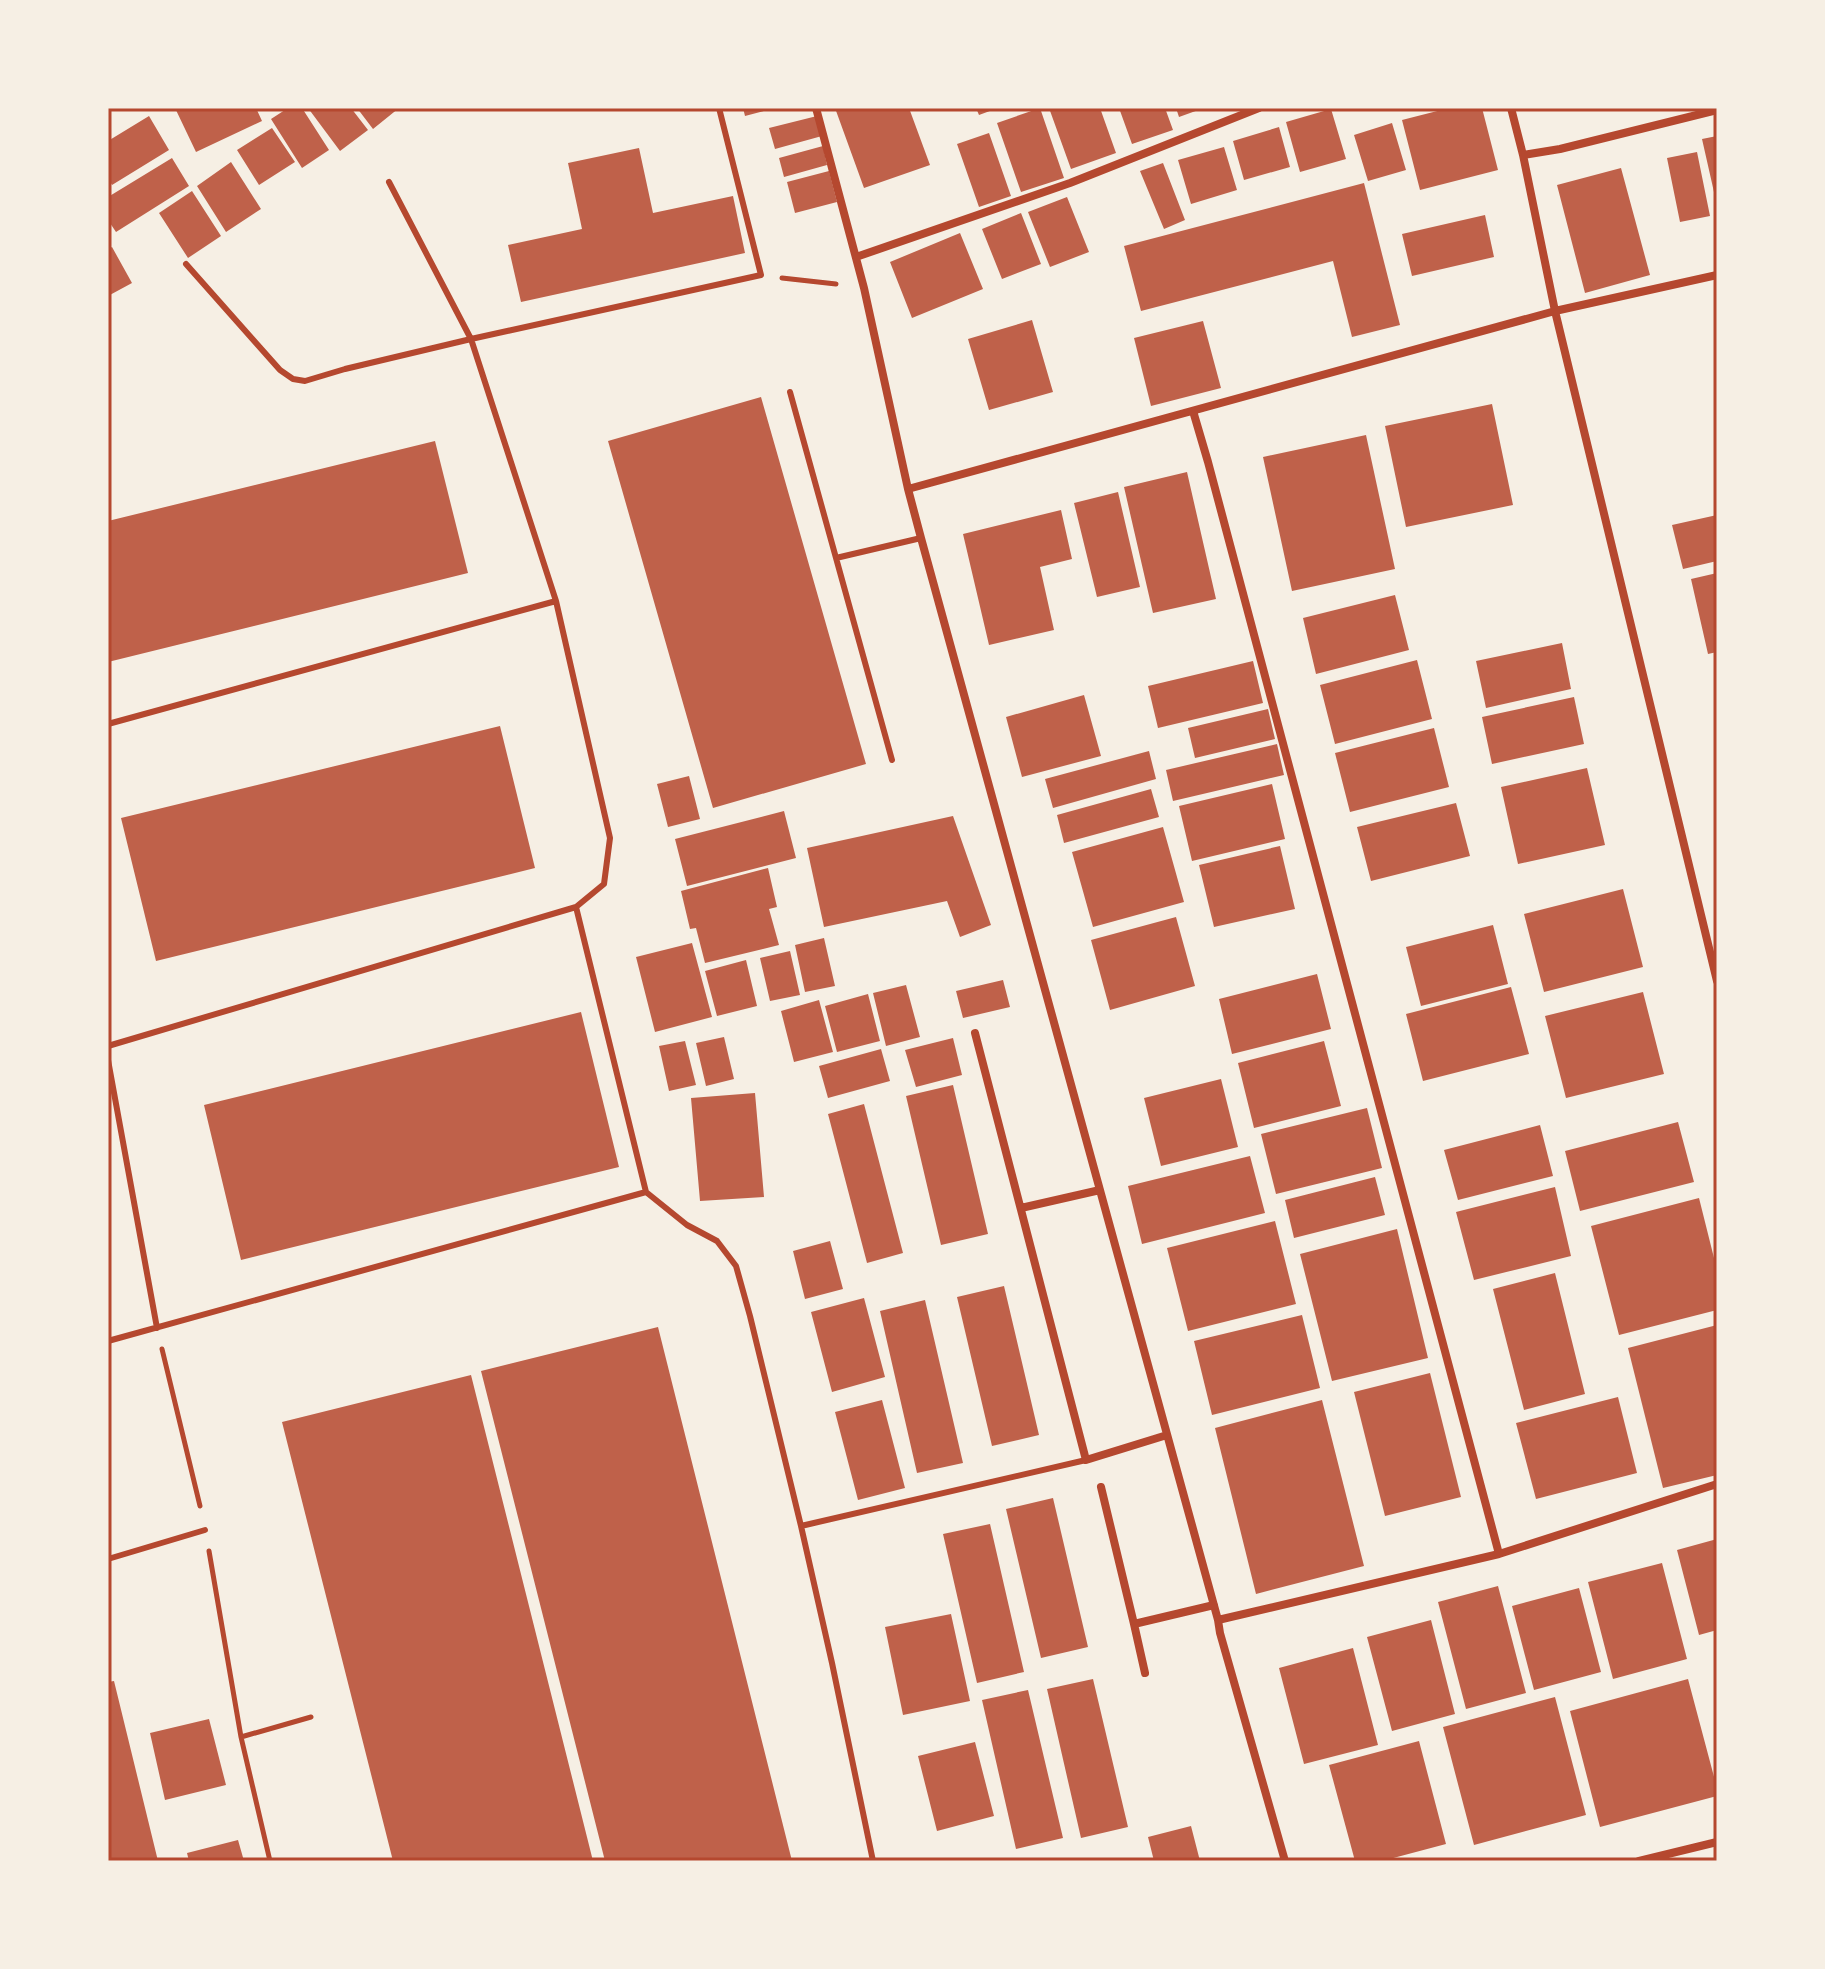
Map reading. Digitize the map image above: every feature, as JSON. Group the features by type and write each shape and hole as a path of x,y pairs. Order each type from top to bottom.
{"street":[{"path":"816,108 864,288 921,538 1285,1861"},
{"path":"856,257 1070,183 1259,108"},
{"path":"1511,108 1555,311 1717,981"},
{"path":"1523,155 1560,149 1717,110"},
{"path":"908,489 1555,311 1717,275"},
{"path":"1193,411 1499,1554"},
{"path":"975,1033 1086,1460 1167,1435"},
{"path":"1021,1208 1100,1190"},
{"path":"1218,1620 1499,1554 1717,1484"},
{"path":"1101,1487 1145,1673"},
{"path":"1134,1624 1214,1605"},
{"path":"1639,1861 1717,1842"}],"lane":[{"path":"186,264 280,370 293,379 305,381 471,339 761,275 719,108"},
{"path":"108,1046 576,907 604,884 610,838 556,601 471,339 389,182"},
{"path":"790,392 892,760"},
{"path":"836,558 921,538"},
{"path":"108,724 556,601"},
{"path":"576,907 646,1192 687,1225 717,1241 736,1266 801,1526 873,1861"},
{"path":"108,1060 157,1328"},
{"path":"108,1341 646,1192"},
{"path":"801,1526 1086,1460"},
{"path":"108,1559 205,1530"}],"path":[{"path":"761,275 864,288"},
{"path":"157,1328 205,1530 241,1737 270,1861"},
{"path":"241,1737 311,1717"}],"building":[{"path":"175,108 256,108 262,121 196,152"},
{"path":"288,108 302,108 329,150 302,168 271,119"},
{"path":"308,108 351,108 368,130 340,151"},
{"path":"357,108 399,108 373,129"},
{"path":"743,108 771,108 771,109 745,116"},
{"path":"835,108 909,108 930,165 864,188"},
{"path":"976,108 998,108 979,115"},
{"path":"1040,108 1064,178 1021,192 997,123"},
{"path":"1049,108 1100,108 1116,153 1071,169"},
{"path":"1119,108 1165,108 1173,130 1132,144"},
{"path":"1176,108 1204,108 1179,117"},
{"path":"1449,108 1482,108 1498,170 1420,190 1402,120"},
{"path":"1331,109 1346,159 1300,172 1286,122"},
{"path":"149,116 169,150 112,185 108,178 108,141"},
{"path":"817,116 822,136 775,149 769,128"},
{"path":"1392,123 1406,170 1368,181 1354,135"},
{"path":"1279,127 1290,167 1244,180 1233,141"},
{"path":"272,128 295,162 259,185 237,150"},
{"path":"989,133 1011,196 979,207 957,144"},
{"path":"1717,136 1717,201 1716,201 1702,139"},
{"path":"823,146 827,165 784,177 779,158"},
{"path":"1224,147 1237,190 1191,204 1178,160"},
{"path":"639,148 653,213 733,196 745,253 521,302 508,245 582,229 568,163"},
{"path":"1697,152 1710,216 1680,222 1667,158"},
{"path":"172,158 189,186 116,232 108,220 108,197"},
{"path":"231,162 261,209 226,232 197,186"},
{"path":"1163,163 1185,220 1164,229 1140,171"},
{"path":"1621,168 1650,275 1585,293 1557,185"},
{"path":"829,171 837,202 795,213 787,182"},
{"path":"1364,183 1400,325 1352,337 1333,261 1141,311 1124,246"},
{"path":"192,191 221,236 188,258 159,213"},
{"path":"1067,197 1089,252 1050,267 1028,212"},
{"path":"1021,213 1041,264 1002,279 982,229"},
{"path":"1485,215 1494,257 1412,276 1402,234"},
{"path":"960,233 983,289 912,318 890,262"},
{"path":"112,247 132,283 108,296 108,249"},
{"path":"1032,320 1053,392 989,410 968,339"},
{"path":"1203,321 1221,388 1151,406 1134,338"},
{"path":"761,397 866,764 713,808 608,441"},
{"path":"1492,404 1513,505 1406,527 1385,426"},
{"path":"1366,435 1395,569 1292,591 1263,457"},
{"path":"435,441 468,573 108,662 108,521"},
{"path":"1187,472 1216,599 1153,613 1124,487"},
{"path":"1118,492 1140,587 1097,597 1074,503"},
{"path":"1061,510 1072,559 1040,567 1054,630 989,645 963,534"},
{"path":"1717,515 1717,561 1683,569 1672,525"},
{"path":"1717,573 1717,652 1708,654 1691,579"},
{"path":"1395,595 1409,650 1316,674 1303,618"},
{"path":"1562,643 1571,689 1486,708 1476,661"},
{"path":"1417,660 1432,719 1335,744 1320,685"},
{"path":"1253,661 1263,703 1158,728 1148,686"},
{"path":"1084,695 1101,756 1022,777 1006,717"},
{"path":"1574,697 1584,744 1492,764 1482,717"},
{"path":"1268,709 1275,739 1195,758 1188,728"},
{"path":"500,726 535,868 156,961 121,818"},
{"path":"1434,728 1449,787 1350,812 1335,753"},
{"path":"1277,744 1284,775 1173,801 1166,770"},
{"path":"1149,751 1156,779 1053,808 1045,779"},
{"path":"1587,768 1605,845 1518,864 1501,787"},
{"path":"689,776 700,819 668,827 657,784"},
{"path":"1272,784 1285,839 1192,861 1179,806"},
{"path":"1151,789 1159,817 1064,843 1057,815"},
{"path":"1456,803 1470,856 1371,881 1357,827"},
{"path":"784,811 796,858 687,886 675,839"},
{"path":"953,816 991,925 960,937 947,901 824,927 807,848"},
{"path":"1163,827 1184,902 1093,927 1072,852"},
{"path":"1280,846 1295,909 1214,927 1199,865"},
{"path":"768,868 777,907 769,909 779,945 705,963 696,928 690,929 681,891"},
{"path":"1623,889 1643,967 1544,992 1524,914"},
{"path":"1176,917 1195,986 1110,1010 1091,940"},
{"path":"1493,925 1508,984 1421,1006 1406,947"},
{"path":"824,938 835,986 805,992 795,945"},
{"path":"692,943 712,1017 655,1032 636,957"},
{"path":"790,951 800,995 770,1001 760,958"},
{"path":"746,960 757,1006 717,1016 705,971"},
{"path":"1317,974 1331,1029 1232,1054 1219,999"},
{"path":"1003,980 1010,1007 963,1018 956,991"},
{"path":"906,985 920,1037 886,1046 873,993"},
{"path":"1511,987 1529,1054 1423,1081 1406,1014"},
{"path":"1643,992 1664,1074 1566,1098 1545,1016"},
{"path":"868,994 880,1041 837,1052 825,1006"},
{"path":"819,1000 833,1052 794,1062 781,1011"},
{"path":"581,1012 619,1167 241,1260 204,1105"},
{"path":"724,1037 734,1079 706,1086 696,1043"},
{"path":"953,1038 962,1075 916,1087 905,1050"},
{"path":"685,1041 696,1085 669,1091 659,1046"},
{"path":"1324,1041 1341,1106 1254,1128 1238,1063"},
{"path":"881,1049 890,1081 828,1098 819,1066"},
{"path":"1221,1079 1238,1147 1161,1166 1144,1098"},
{"path":"953,1085 988,1234 941,1245 906,1096"},
{"path":"755,1093 764,1197 700,1201 691,1098"},
{"path":"864,1104 903,1253 867,1263 828,1114"},
{"path":"1367,1108 1382,1168 1276,1194 1261,1134"},
{"path":"1678,1122 1694,1182 1580,1211 1565,1151"},
{"path":"1540,1125 1553,1176 1458,1200 1444,1150"},
{"path":"1250,1156 1265,1213 1142,1244 1128,1186"},
{"path":"1375,1177 1385,1215 1294,1238 1285,1200"},
{"path":"1555,1187 1571,1256 1474,1280 1456,1212"},
{"path":"1699,1198 1717,1270 1717,1310 1619,1335 1591,1226"},
{"path":"1275,1221 1296,1304 1188,1331 1167,1248"},
{"path":"1397,1229 1428,1358 1332,1381 1300,1254"},
{"path":"830,1241 843,1289 805,1299 793,1251"},
{"path":"1555,1273 1585,1394 1524,1410 1493,1289"},
{"path":"1004,1286 1039,1435 992,1446 957,1297"},
{"path":"864,1298 885,1377 832,1392 811,1312"},
{"path":"925,1300 963,1463 917,1473 880,1311"},
{"path":"1302,1315 1320,1388 1212,1415 1194,1341"},
{"path":"1717,1325 1717,1475 1663,1488 1628,1348"},
{"path":"658,1327 792,1861 605,1861 481,1371"},
{"path":"1430,1373 1461,1497 1385,1516 1354,1392"},
{"path":"471,1375 593,1861 393,1861 282,1422"},
{"path":"1618,1397 1637,1473 1536,1499 1516,1423"},
{"path":"882,1400 905,1488 858,1500 835,1412"},
{"path":"1322,1400 1364,1566 1256,1594 1215,1428"},
{"path":"1053,1498 1088,1647 1041,1658 1006,1509"},
{"path":"990,1524 1024,1672 977,1683 943,1534"},
{"path":"1717,1539 1717,1630 1699,1635 1677,1550"},
{"path":"1662,1563 1687,1659 1613,1679 1588,1582"},
{"path":"1498,1586 1526,1693 1466,1709 1438,1602"},
{"path":"1579,1588 1601,1672 1534,1690 1512,1606"},
{"path":"951,1614 970,1701 903,1715 885,1627"},
{"path":"1431,1620 1455,1714 1392,1731 1367,1637"},
{"path":"1353,1648 1378,1745 1304,1764 1279,1668"},
{"path":"1093,1679 1128,1827 1081,1838 1047,1689"},
{"path":"1688,1679 1717,1796 1600,1827 1570,1711"},
{"path":"114,1681 158,1861 108,1861 108,1682"},
{"path":"1028,1690 1063,1838 1016,1849 982,1700"},
{"path":"1555,1697 1586,1815 1474,1845 1443,1727"},
{"path":"209,1719 226,1785 165,1800 150,1733"},
{"path":"1419,1741 1446,1844 1382,1861 1355,1861 1329,1765"},
{"path":"975,1742 994,1816 937,1831 918,1756"},
{"path":"1191,1826 1200,1861 1154,1861 1148,1837"},
{"path":"238,1840 244,1861 189,1861 187,1853"}]}
